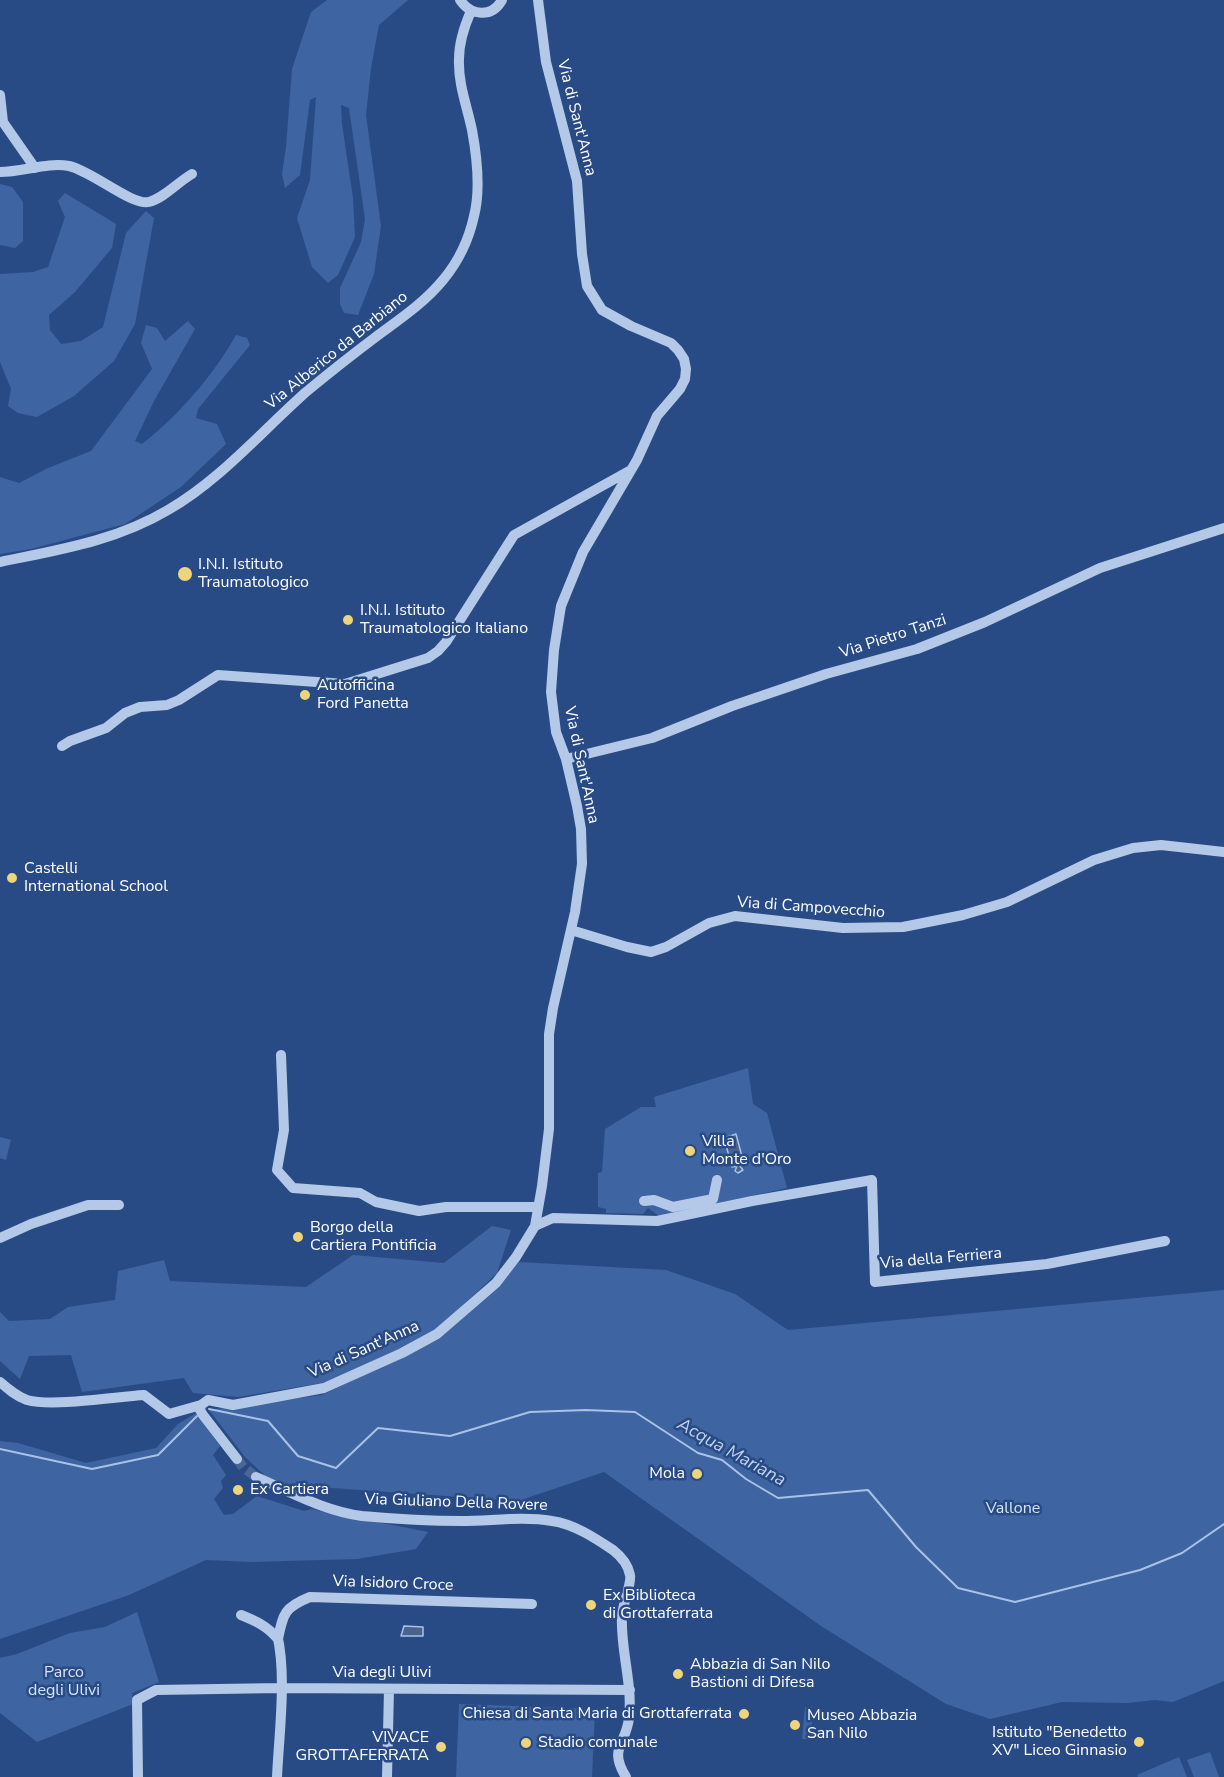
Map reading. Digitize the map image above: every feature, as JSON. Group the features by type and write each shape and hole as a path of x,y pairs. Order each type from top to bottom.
{"street":[{"path":"459,0 471,11 486,13 494,10 502,0"},
{"name":"Via di Sant'Anna","path":"0,1382 12,1393 27,1400 51,1402 144,1395 169,1414 211,1400 233,1405 324,1388 392,1358 437,1334 496,1283 516,1257 535,1226 549,1129 549,1034 557,982 580,884 582,843 577,806 566,759 556,732 551,692 554,650 561,606 583,552 636,460 657,416 680,389 685,379 686,369 684,359 671,343 631,326 602,310 587,286 582,254 577,181 546,62 538,0"},
{"name":"Via Alberico da Barbiano","path":"0,562 88,544 168,510 223,468 307,391 423,301 444,279 462,252 475,215 477,169 459,68 461,40 471,11"},
{"path":"0,95 3,122 35,168"},
{"path":"0,172 61,165 97,177 131,199 141,202 156,199 192,174"},
{"path":"62,746 106,728 125,713 140,707 167,705 178,700 218,675 345,684 428,657 446,642 514,535 629,471"},
{"name":"Via Pietro Tanzi","path":"566,759 652,738 732,706 826,674 917,649 985,622 1100,568 1224,528"},
{"name":"Via di Campovecchio","path":"571,930 651,952 666,947 709,923 738,916 833,927 866,929 903,927 963,915 1007,902 1094,860 1132,848 1161,845 1224,852"},
{"path":"281,1055 284,1130 277,1170 292,1188 360,1193 376,1202 419,1210 446,1207 538,1207"},
{"path":"644,1202 654,1200 673,1206 713,1198 717,1180"},
{"name":"Via della Ferriera","path":"535,1226 553,1218 657,1221 752,1201 872,1180 875,1282 1047,1264 1165,1241"},
{"path":"0,1238 31,1224 88,1205 119,1205"},
{"path":"201,1405 201,1413 237,1459"},
{"name":"Via Giuliano Della Rovere","path":"256,1477 326,1508 360,1515 462,1521 554,1521 592,1535 620,1555 632,1579 624,1598 622,1616 630,1690"},
{"name":"Via Isidoro Croce","path":"277,1635 282,1616 296,1603 310,1597 532,1604"},
{"path":"241,1615 258,1622 277,1635 280,1688 277,1777"},
{"name":"Via degli Ulivi","path":"138,1777 137,1700 156,1690 280,1688 630,1690"},
{"path":"387,1777 389,1689"},
{"path":"626,1777 619,1766 618,1748 627,1731 630,1690"}],"green space":[{"path":"327,0 408,0 379,25 371,68 366,115 381,226 374,274 358,315 344,313 340,304 340,288 361,242 365,219 349,108 341,105 353,198 355,237 338,275 328,283 312,267 297,218 310,180 316,97 310,100 300,175 285,188 282,174 292,69 311,12"},
{"path":"0,184 12,187 23,202 23,241 15,248 0,245"},
{"path":"65,193 116,224 112,248 75,292 49,315 50,330 61,344 81,341 103,327 126,233 146,211 154,218 135,324 114,361 74,396 37,417 18,413 8,406 11,389 0,362 0,274 33,272 48,267 65,217 58,201"},
{"path":"188,321 195,329 154,401 135,441 142,444 182,408 206,380 236,335 247,338 250,345 198,409 196,418 217,424 226,444 181,487 125,524 31,549 0,554 0,477 19,483 48,468 91,451 152,369 141,343 146,325 157,328 165,341"},
{"name":"Villa Monte d'Oro","path":"748,1068 753,1104 767,1113 787,1188 659,1216 648,1208 643,1214 606,1213 606,1209 598,1207 598,1173 602,1172 605,1129 641,1107 656,1107 654,1097"},
{"path":"0,1137 11,1140 6,1160 0,1158"},
{"path":"492,1226 511,1230 497,1273 435,1332 372,1364 322,1383 238,1397 193,1393 184,1378 82,1392 71,1355 29,1356 20,1379 0,1361 0,1312 9,1321 50,1319 68,1307 115,1300 118,1271 164,1260 170,1281 306,1287 353,1255 444,1263"},
{"name":"Vallone","path":"519,1262 666,1270 735,1294 788,1330 1224,1290 1224,1681 1173,1702 1155,1700 1126,1703 1062,1702 990,1719 946,1704 821,1626 604,1472 518,1501 274,1484 245,1457 209,1410 322,1395 437,1340"},
{"path":"196,1413 220,1446 213,1455 226,1475 221,1481 223,1488 214,1499 224,1515 233,1514 257,1496 304,1511 311,1509 428,1532 416,1549 357,1559 251,1562 206,1560 129,1595 0,1639 0,1441 18,1443 86,1463 156,1448 178,1424"},
{"name":"Parco degli Ulivi","path":"137,1612 159,1682 132,1693 133,1704 37,1742 0,1713 0,1658 17,1654 70,1633 105,1627"},
{"name":"Stadio comunale","path":"459,1704 595,1709 592,1777 456,1777"},
{"path":"805,1707 812,1707 812,1739 802,1739"},
{"path":"1210,1752 1219,1777 1194,1777 1187,1760"},
{"path":"1179,1757 1187,1777 1138,1777 1137,1775"}],"shaded area":[{"path":"736,1134 744,1164 739,1165 743,1170 738,1173 735,1171 737,1166 732,1167 724,1138"},
{"path":"404,1626 423,1627 423,1636 401,1636"}],"waterway":[{"name":"Acqua Mariana","path":"209,1409 268,1421 298,1456 336,1468 378,1428 450,1436 530,1412 586,1410 635,1412 698,1453 722,1460 746,1479 778,1498 868,1490 916,1547 958,1588 1015,1602 1140,1570 1182,1553 1224,1524"},
{"name":"Acqua Mariana","path":"0,1449 92,1469 158,1455 197,1416"}],"tunnel":[{"path":"237,1459 256,1477"}],"place":[{"name":"I.N.I. Istituto Traumatologico","path":"185,574"},
{"name":"I.N.I. Istituto Traumatologico Italiano","path":"348,620"},
{"name":"Autofficina Ford Panetta","path":"305,695"},
{"name":"Castelli International School","path":"12,878"},
{"name":"Villa Monte d'Oro","path":"690,1151"},
{"name":"Borgo della Cartiera Pontificia","path":"298,1237"},
{"name":"Mola","path":"697,1474"},
{"name":"Ex Cartiera","path":"238,1490"},
{"name":"Ex Biblioteca di Grottaferrata","path":"591,1605"},
{"name":"Abbazia di San Nilo Bastioni di Difesa","path":"678,1674"},
{"name":"Chiesa di Santa Maria di Grottaferrata","path":"744,1714"},
{"name":"Museo Abbazia San Nilo","path":"795,1725"},
{"name":"Istituto \"Benedetto XV\" Liceo Ginnasio","path":"1139,1742"},
{"name":"Stadio comunale","path":"526,1743"},
{"name":"VIVACE GROTTAFERRATA","path":"441,1747"}]}
